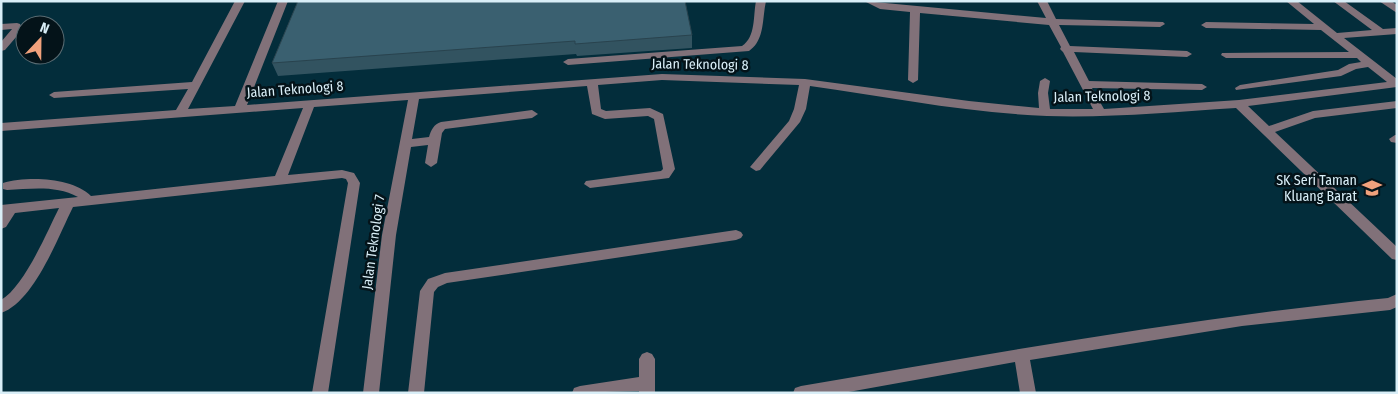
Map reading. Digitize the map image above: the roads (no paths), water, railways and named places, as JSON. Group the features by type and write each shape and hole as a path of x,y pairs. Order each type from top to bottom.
{"street":[{"path":"181,112 240,1"},
{"path":"240,108 284,1"},
{"path":"568,62 745,49 752,46 755,38 761,1"},
{"path":"868,1 880,6 915,10 1053,22 1160,24"},
{"path":"1042,1 1100,113"},
{"path":"1281,1 1291,1 1396,84"},
{"path":"1338,1 1381,32"},
{"path":"1384,1 1397,10"},
{"path":"913,80 915,10"},
{"path":"1206,25 1323,27"},
{"path":"1,27 17,26 18,29 1,48"},
{"path":"1335,36 1397,31"},
{"path":"1066,49 1187,54"},
{"path":"1226,55 1357,55"},
{"path":"1240,88 1341,73 1352,66 1369,64"},
{"name":"Jalan Teknologi 8","path":"1,127 181,112 684,76 805,82 1045,112 1100,113 1239,104 1396,84"},
{"path":"1044,81 1045,112"},
{"path":"756,166 794,122 800,109 805,82"},
{"path":"1288,82 1303,95"},
{"path":"590,184 665,175 669,169 659,117 650,112 599,114 596,111 592,83"},
{"path":"1084,84 1202,87"},
{"path":"54,95 194,86"},
{"name":"Jalan Teknologi 7","path":"371,393 389,235 414,96"},
{"path":"280,180 310,104"},
{"path":"1239,104 1397,255"},
{"path":"1267,131 1312,115 1397,104"},
{"path":"432,164 436,132 447,124 532,114"},
{"path":"405,143 434,141"},
{"path":"1,224 6,210 280,180 342,174 350,176 354,183 320,393"},
{"path":"7,186 54,184 83,193 90,202"},
{"path":"1,307 16,299 22,291 68,204"},
{"path":"416,393 428,290 433,283 445,278 736,235"},
{"path":"801,393 1191,328 1318,310 1390,304 1397,300"},
{"path":"1022,356 1028,393"},
{"path":"580,393 646,388 646,358"}],"place":[{"name":"SK Seri Taman Kluang Barat","path":"1372,188"}]}
